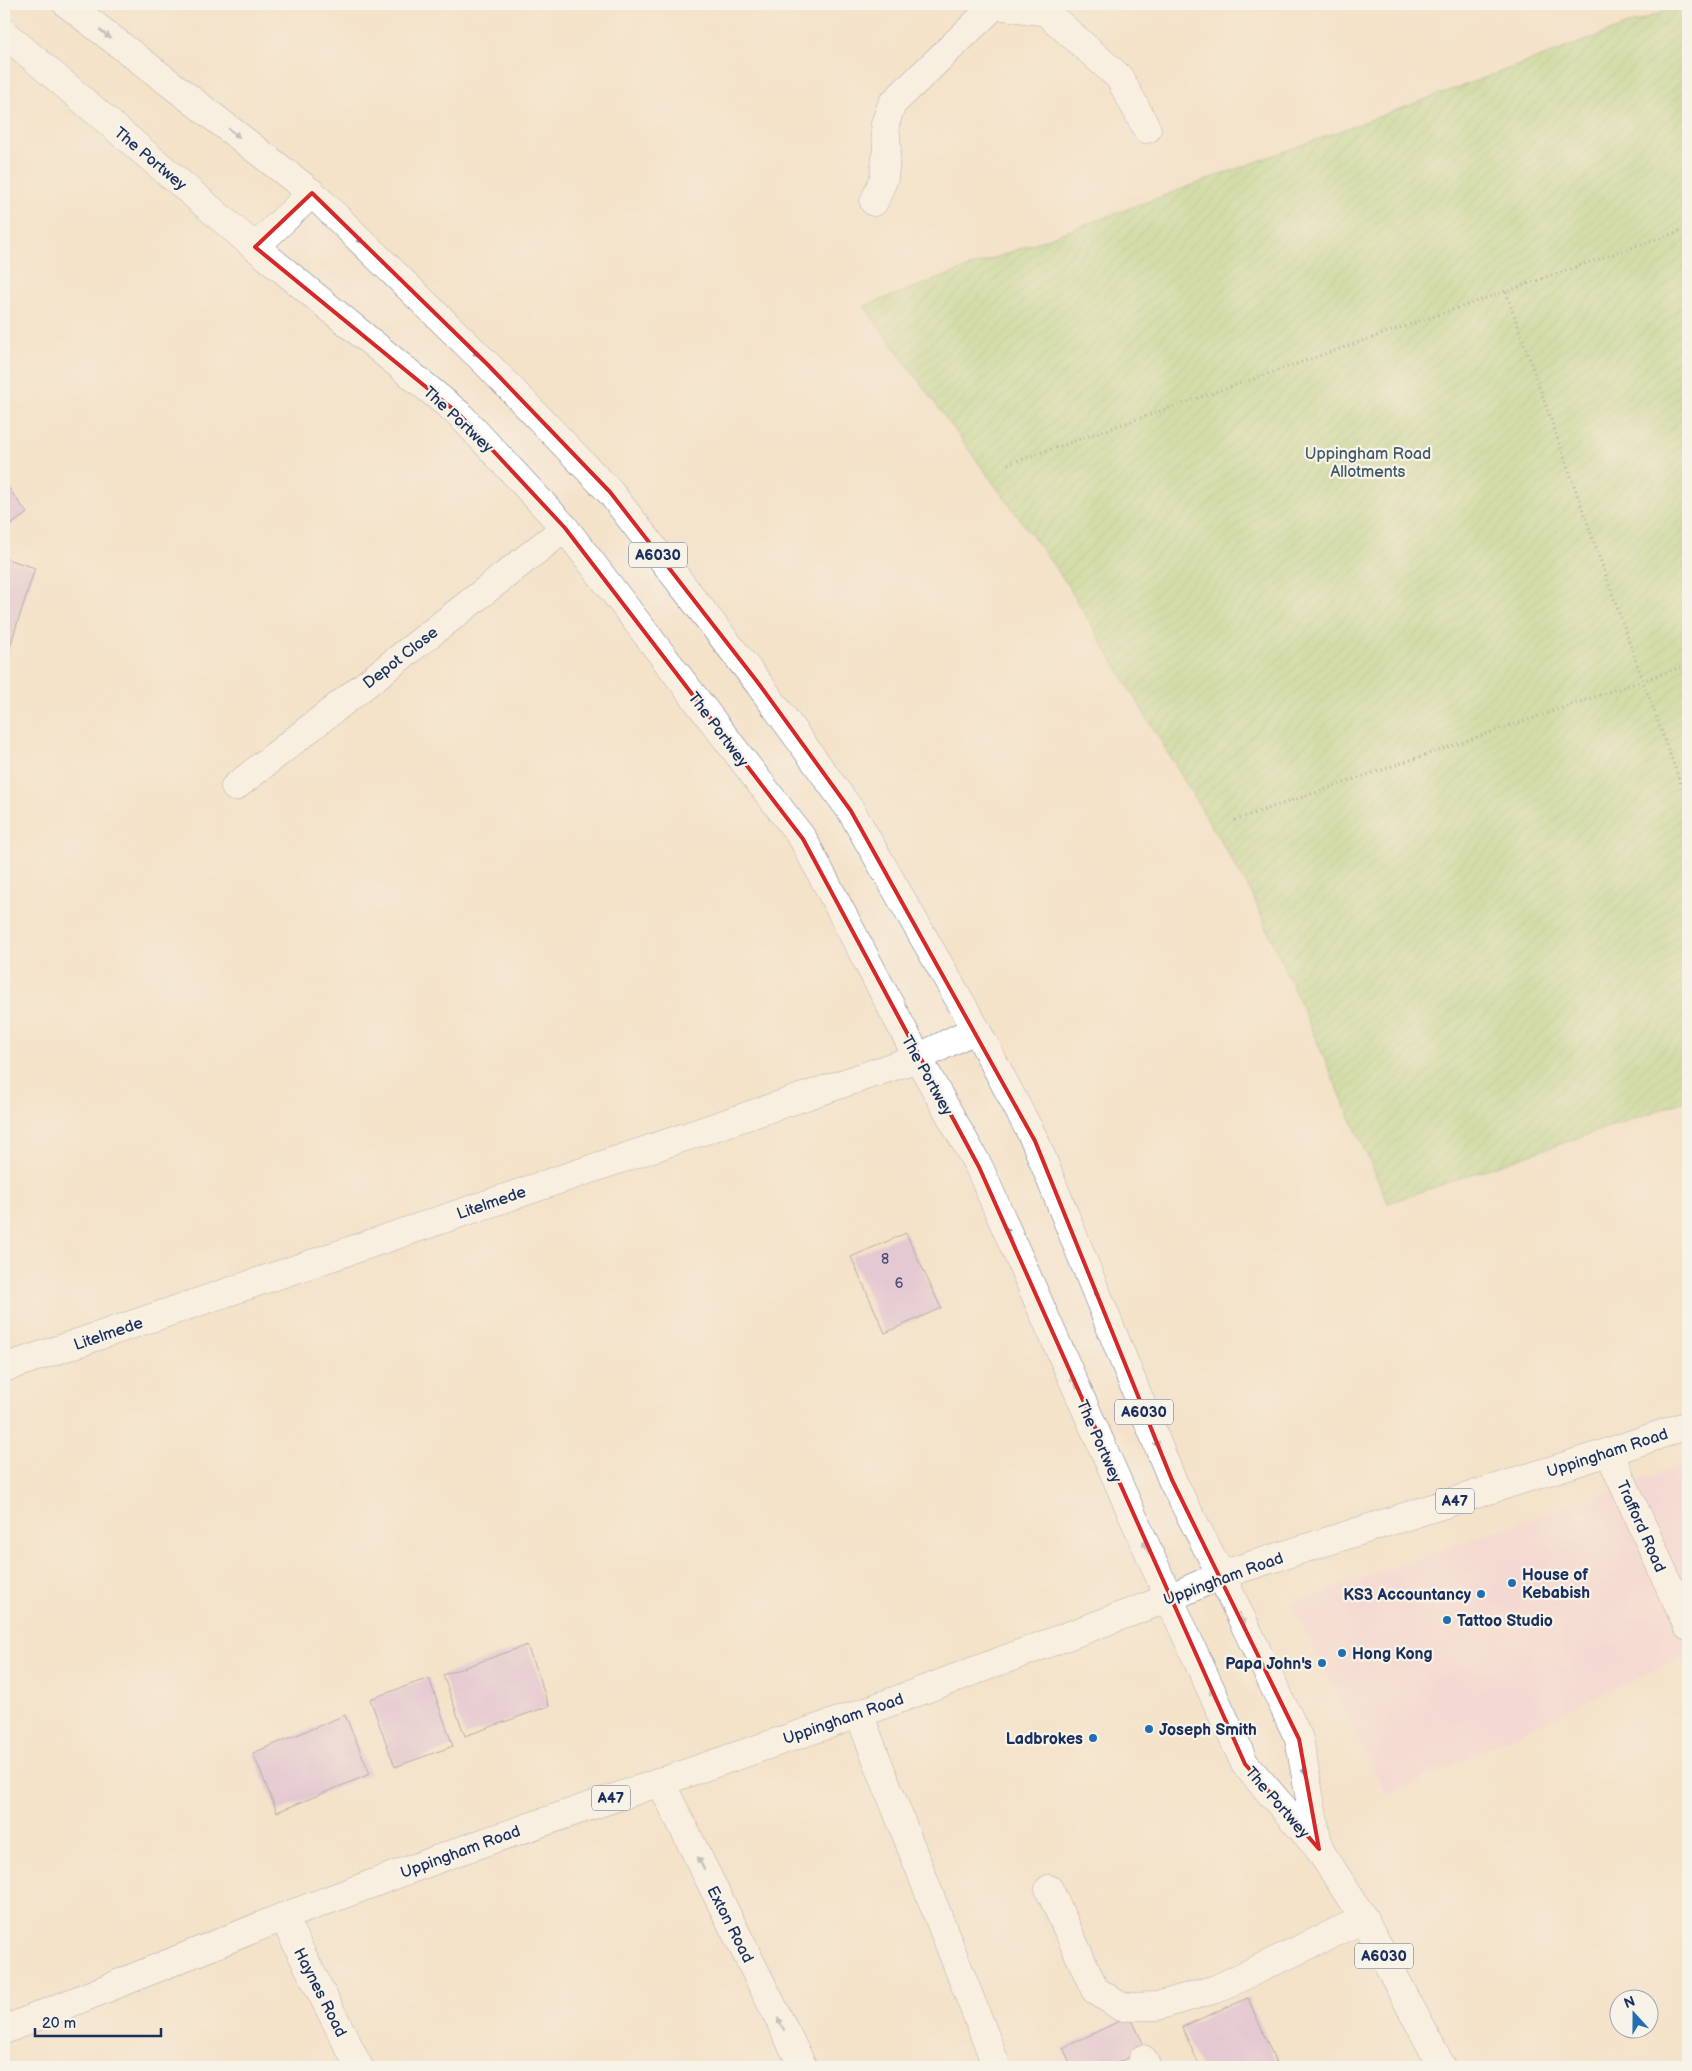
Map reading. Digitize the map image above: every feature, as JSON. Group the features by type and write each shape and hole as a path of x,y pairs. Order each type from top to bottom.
{"main road":[{"name":"The Portwey","path":"67,4 312,193 488,365 610,492 759,684 851,811 976,1029 1035,1141 1172,1480 1221,1575 1299,1739 1319,1849"},
{"path":"874,202 884,178 885,124 892,104 966,34 994,4 1046,12 1119,77 1147,129"},
{"name":"The Portwey","path":"4,33 255,247 459,414 565,528 803,840 918,1058 979,1167 1169,1598 1245,1764 1319,1849"},
{"path":"255,247 312,193"},
{"name":"Depot Close","path":"235,787 565,528"},
{"name":"Litelmede","path":"4,1368 918,1058 976,1029"},
{"name":"Uppingham Road","path":"4,2030 283,1917 465,1849 859,1714 1169,1598 1221,1575 1609,1452 1688,1425"},
{"name":"Trafford Road","path":"1609,1452 1688,1627"},
{"path":"859,1714 995,2062"},
{"name":"Exton Road","path":"660,1781 803,2067"},
{"name":"A6030","path":"1319,1849 1364,1919 1442,2067"},
{"path":"1049,1889 1095,1990 1121,2007 1157,2006 1216,1989 1364,1919"},
{"name":"Haynes Road","path":"283,1917 359,2067"}],"path":[{"path":"1008,464 1688,228"},
{"path":"1506,292 1642,680 1688,803"},
{"path":"1235,820 1688,665"}],"highlighted area":[{"path":"312,193 488,365 610,492 759,684 851,811 1035,1141 1172,1480 1299,1739 1319,1849 1245,1764 979,1167 803,839 565,528 459,414 255,247"}],"shaded area":[{"path":"1688,1463 1688,1654 1387,1796 1291,1603"}],"green space":[{"name":"Uppingham Road Allotments","path":"1688,4 1688,1100 1388,1203 1251,892 1065,581 864,306"}],"building":[{"path":"4,482 27,513 4,530"},
{"path":"4,558 35,568 4,665"},
{"path":"906,1233 941,1308 885,1333 851,1257"},
{"path":"527,1645 549,1706 465,1736 443,1675"},
{"path":"429,1678 453,1746 395,1767 370,1699"},
{"path":"345,1715 370,1774 277,1812 253,1753"},
{"path":"1248,1998 1278,2067 1200,2067 1182,2027"},
{"path":"1130,2016 1146,2049 1108,2067 1072,2067 1063,2048"}],"place":[{"name":"House of Kebabish","path":"1512,1583"},
{"name":"KS3 Accountancy","path":"1481,1594"},
{"name":"Tattoo Studio","path":"1447,1620"},
{"name":"Hong Kong","path":"1342,1653"},
{"name":"Papa John's","path":"1322,1663"},
{"name":"Joseph Smith","path":"1149,1729"},
{"name":"Ladbrokes","path":"1093,1738"}]}
